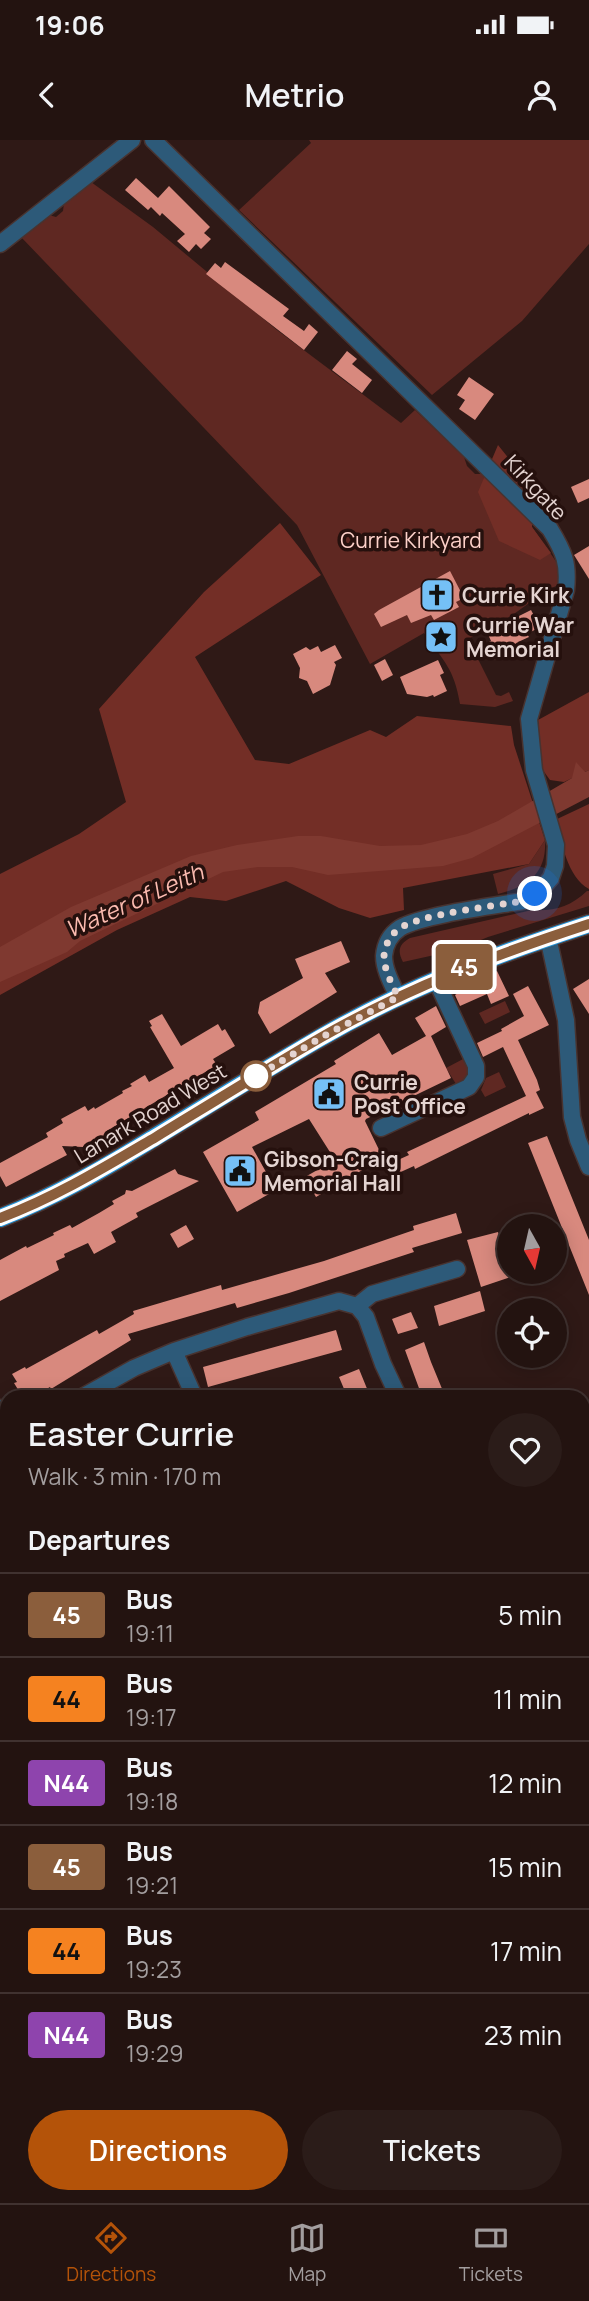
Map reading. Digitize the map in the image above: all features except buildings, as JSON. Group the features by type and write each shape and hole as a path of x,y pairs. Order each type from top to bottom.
{"main road":[{"name":"Lanark Road West","path":"0,1218 35,1205 90,1176 322,1037 398,997 511,949 589,924"}],"street":[{"path":"0,244 132,140"},
{"name":"Kirkgate","path":"153,140 551,529 565,555 568,572 566,590 529,719 538,785 556,845 555,866 551,878 535,894 523,901 413,923 401,928 391,936 384,957 398,997"},
{"path":"548,937 566,1020 572,1117 589,1167"},
{"path":"381,1128 464,1090 475,1077 476,1066 436,980"},
{"path":"357,1306 372,1294 457,1269"},
{"path":"95,1390 134,1368 174,1351 339,1301 357,1306 366,1318 395,1390"},
{"path":"174,1351 191,1390"}],"green space":[{"path":"309,140 589,140 589,244 522,321 432,395 239,210 311,143"},
{"name":"Currie Kirkyard","path":"91,182 153,227 277,330 401,423 415,410 464,457 467,466 475,474 482,474 532,527 560,568 560,584 511,616 468,639 496,695 509,692 513,701 495,707 460,704 451,673 424,633 370,664 297,525 21,237 49,215 56,217 63,211 64,203"},
{"path":"545,840 543,862 533,877 518,887 498,894 493,874 529,864"},
{"path":"587,891 589,906 488,937 457,950 403,962 401,958 400,948 410,938 532,910 562,907"},
{"path":"505,1001 510,1012 485,1024 479,1013"},
{"path":"465,1058 468,1066 466,1081 456,1084 446,1068"},
{"path":"499,1072 506,1087 485,1097 481,1090 486,1078"}],"shaded area":[{"path":"498,445 534,490 532,527 551,553 540,560 499,541 478,492"},
{"path":"280,523 321,575 195,657 255,760 289,764 370,730 386,737 417,716 511,726 514,745 545,840 529,864 403,888 404,910 370,918 339,908 286,881 226,901 190,897 117,930 0,995 0,874 79,834 126,802 99,709 204,592"},
{"path":"589,692 589,770 564,782 550,780 542,769 538,720"},
{"path":"589,804 589,889 570,868 555,820"}],"water":[{"name":"Water of Leith","path":"576,762 585,772 589,770 589,797 472,858 443,866 328,875 292,867 258,867 223,872 80,941 67,952 0,982 0,947 71,907 191,856 237,845 298,836 321,836 380,846 421,845 467,834 498,821 572,778"}],"bus line":[{"name":"45","path":"0,1218 35,1205 90,1176 322,1037 398,997 511,949 589,924"}],"place":[{"name":"Currie Kirk","path":"437,595"},
{"name":"Currie War Memorial","path":"441,637"},
{"name":"Currie Post Office","path":"329,1094"},
{"name":"Gibson-Craig Memorial Hall","path":"240,1171"}],"route":[{"path":"256,1076 253,1078 322,1037 398,997 384,957 391,936 401,928 428,919 523,901 535,894"}]}
